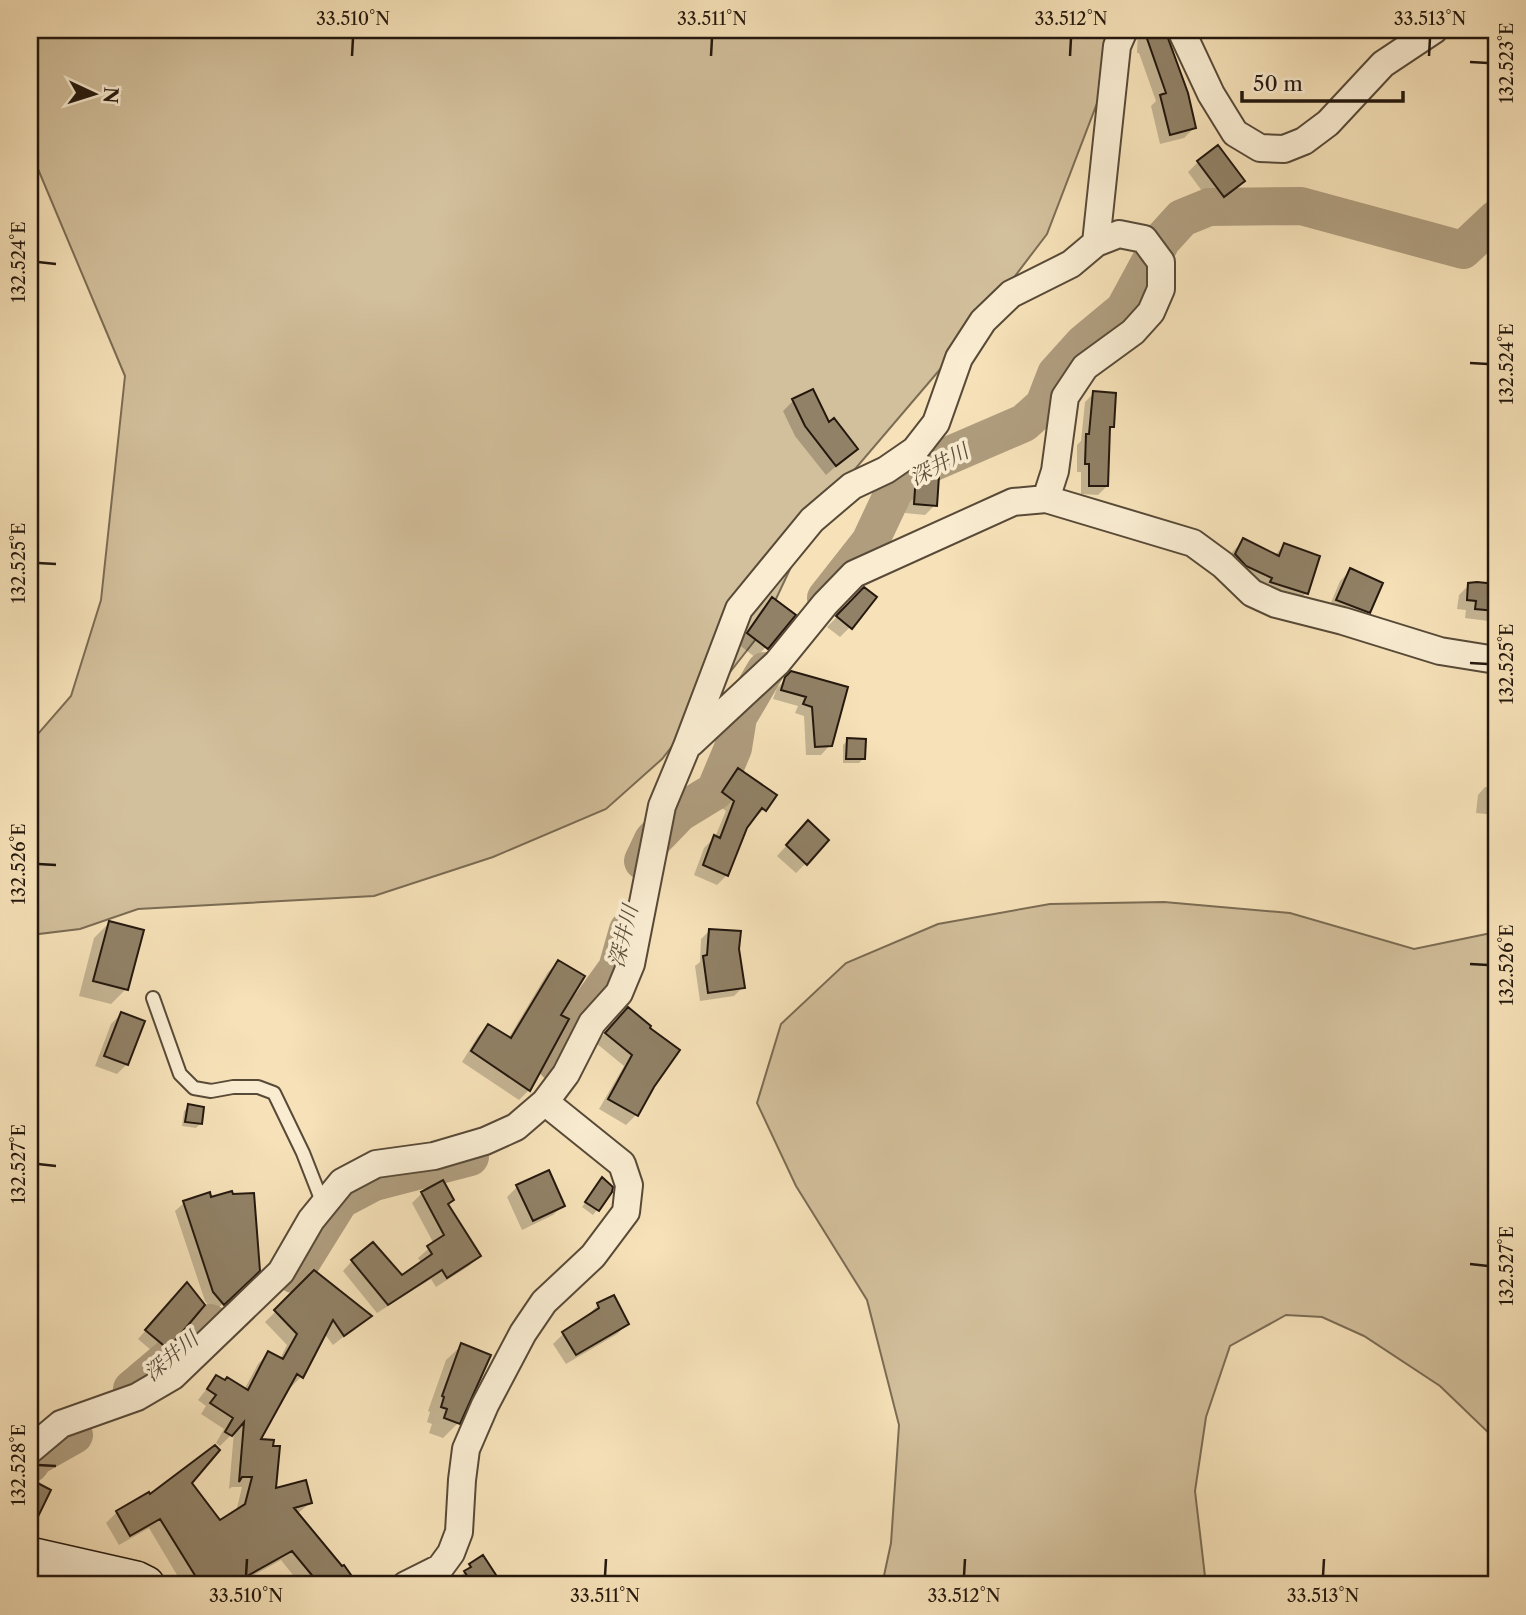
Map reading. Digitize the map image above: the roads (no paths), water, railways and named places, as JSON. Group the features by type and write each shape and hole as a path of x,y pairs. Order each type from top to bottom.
{"street":[{"path":"1096,243 1117,46 1124,30"},
{"path":"1181,30 1210,94 1236,133 1260,148 1284,149 1304,141 1328,122 1383,64 1434,30"},
{"path":"30,1450 61,1424 137,1397 173,1376 281,1272 311,1220 342,1182 376,1164 434,1156 485,1142 516,1127 545,1102 566,1074 592,1023 619,993 631,964 662,806 739,609 812,520 852,486 886,470 915,450 936,423 959,358 983,321 1011,294 1071,264 1096,243 1119,234 1144,239 1161,262 1161,289 1151,312 1133,332 1085,367 1065,397 1055,471 1046,499"},
{"path":"687,746 777,663 825,604 854,574 1013,502 1046,499 1193,543 1223,565 1252,593 1276,604 1440,650 1496,660"},
{"path":"406,1585 440,1568 451,1553 458,1532 466,1449 485,1405 523,1333 544,1302 593,1256 626,1212 629,1185 622,1164 545,1102"},
{"path":"30,1556 136,1580 146,1585"}],"lane":[{"path":"153,998 180,1074 194,1088 211,1091 233,1087 258,1087 274,1093 324,1204"}],"waterway":[{"name":"深井川","path":"826,598 870,542 895,489 929,464 1024,423 1044,405 1056,374 1083,344 1124,310 1162,240 1182,218 1209,207 1301,206 1463,250 1496,219"},
{"name":"深井川","path":"643,861 653,840 679,813 715,791 733,748 738,717 765,671"},
{"name":"深井川","path":"556,1063 583,1016 617,969 628,930"},
{"name":"深井川","path":"294,1274 340,1200 374,1182 470,1157"},
{"name":"深井川","path":"132,1389 210,1323"},
{"name":"深井川","path":"30,1464 35,1457 74,1435"}]}
